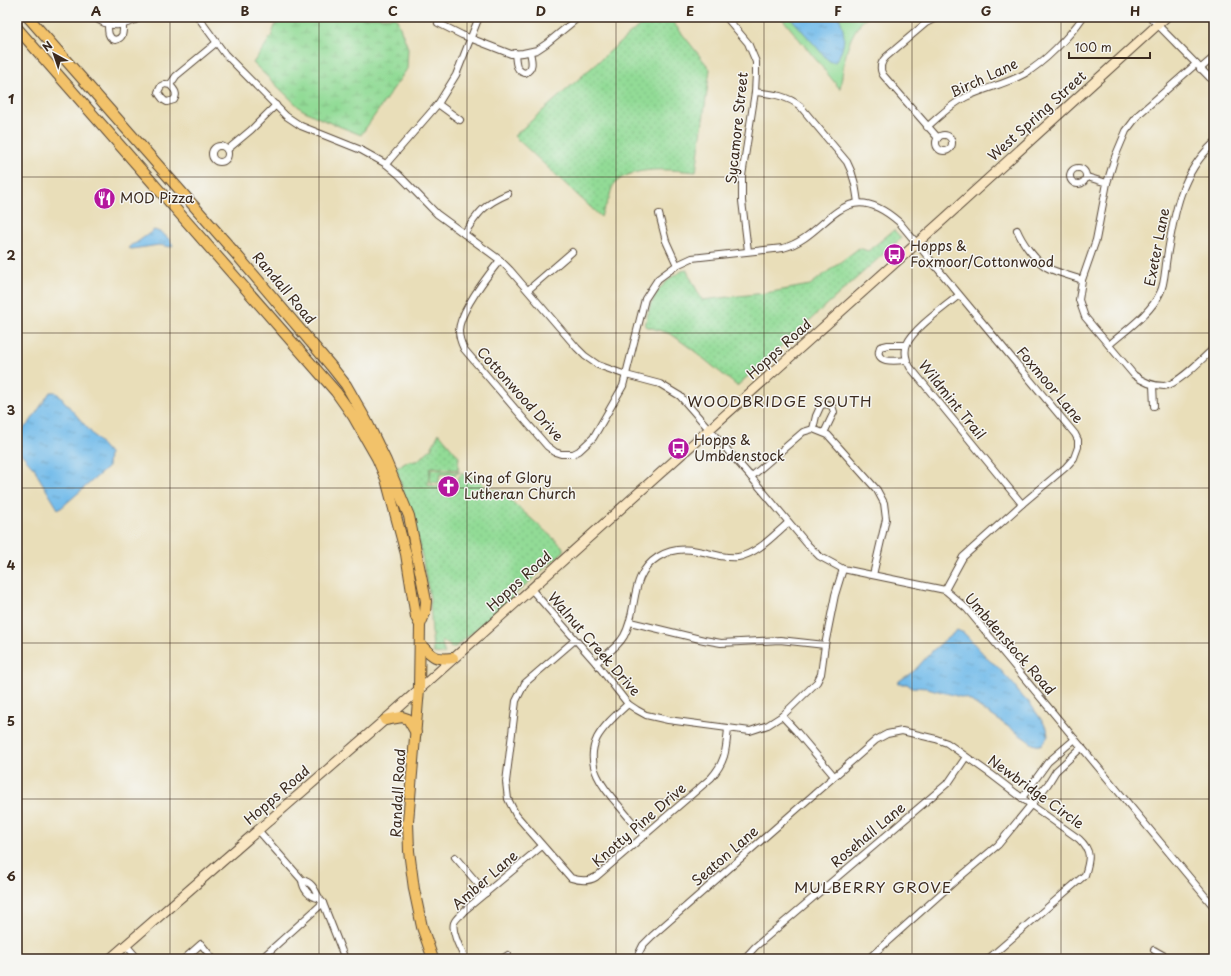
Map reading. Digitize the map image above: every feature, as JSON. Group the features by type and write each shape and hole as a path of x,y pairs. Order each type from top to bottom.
{"main road":[{"name":"Randall Road","path":"28,17 322,354 346,385 366,420 386,461 409,516 426,601 425,613 420,625 419,689 408,822 409,851 418,909 422,927 433,959"},
{"name":"West Spring Street","path":"944,219 1166,17"},
{"name":"Randall Road","path":"17,28 336,392 349,410 377,458 386,479 406,554 416,617 420,625"},
{"name":"Hopps Road","path":"110,959 385,720 944,219"},
{"path":"420,644 432,657 443,659 453,658"},
{"path":"385,720 402,717 408,719 416,734"}],"street":[{"path":"94,17 108,25 123,25 142,17"},
{"name":"Umbdenstock Road","path":"198,17 216,43 236,66 286,116 301,126 361,150 386,164 399,175 437,214 500,260 528,290 577,348 586,356 598,365 626,375 660,384 672,390 687,404 751,477 788,523 819,556 843,569 945,590 967,609 1214,907"},
{"path":"386,164 438,104 456,75 479,17"},
{"path":"438,23 449,29 511,54 530,52 546,44 579,17"},
{"name":"Sycamore Street","path":"726,17 748,43 756,62 755,92 742,176 742,201 748,252"},
{"path":"938,17 926,22 886,56 881,64 881,72 883,75 938,138"},
{"name":"Birch Lane","path":"927,127 955,103 1031,70 1065,39 1083,17"},
{"path":"1150,17 1214,82"},
{"path":"108,25 109,35 116,40 120,39 122,35 123,25"},
{"path":"170,85 176,76 216,43"},
{"path":"515,53 516,66 520,71 525,73 531,68 532,62 530,52"},
{"path":"1200,69 1214,57"},
{"path":"1196,64 1139,114 1126,131 1115,157 1107,183 1096,240 1082,280 1079,300 1085,317 1134,376 1144,382 1153,385 1165,386 1182,377 1214,348"},
{"path":"755,92 780,95 792,99 800,106 847,162 852,172 858,203 875,206 890,214 916,244"},
{"path":"438,104 460,120"},
{"path":"227,150 251,130 276,105"},
{"name":"Exeter Lane","path":"1109,345 1152,306 1161,292 1174,215 1183,188 1196,165 1214,144"},
{"path":"1087,177 1107,183"},
{"path":"464,234 483,208 494,200 508,194"},
{"name":"Cottonwood Drive","path":"500,260 476,293 461,320 459,331 464,349 547,446 555,452 566,455 579,451 587,445 593,438 618,397 626,375 645,299 658,279 677,264 692,258 782,248 792,245 801,240 832,214 858,203"},
{"path":"659,214 666,241 677,264"},
{"path":"1017,230 1021,240 1033,255 1046,267 1082,280"},
{"name":"Foxmoor Lane","path":"916,244 1075,434 1078,440 1078,447 1074,458 1066,467 963,557 945,590"},
{"path":"528,290 572,252"},
{"path":"906,360 894,361 883,359 878,355 880,346 906,345 916,331 959,295"},
{"name":"Wildmint Trail","path":"906,345 906,360 910,368 1022,504"},
{"path":"1153,385 1154,406"},
{"path":"813,429 816,416 821,405 827,404 832,406 834,412 824,433"},
{"path":"751,477 803,432 813,429 828,435 877,490 884,503 886,519 873,575"},
{"path":"596,663 624,637 630,622 641,574 648,565 657,558 677,549 728,557 738,557 747,554 758,547 788,523"},
{"name":"Walnut Creek Drive","path":"531,589 596,663 628,704 646,715 668,720 750,731 768,725 782,716 817,682 821,674 835,595 843,569"},
{"path":"630,622 721,643 780,640 825,645"},
{"name":"Knotty Pine Drive","path":"575,640 525,683 516,701 506,782 508,799 516,815 571,878 581,881 591,880 711,778 722,764 726,749 728,728"},
{"path":"628,704 602,731 597,739 593,758 594,769 603,788 644,836"},
{"path":"782,716 834,776"},
{"name":"Newbridge Circle","path":"834,776 882,736 894,732 915,733 947,743 1086,845 1089,861 1085,875 988,959"},
{"path":"1022,798 1048,762 1075,739"},
{"path":"868,959 875,957 954,882 998,845 1013,828 1030,804 1048,784 1056,771 1082,747"},
{"name":"Rosehall Lane","path":"744,959 755,947 948,782 966,757"},
{"name":"Seaton Lane","path":"636,959 643,944 834,776"},
{"path":"258,830 302,880 303,886 312,897 318,898 323,903 345,959"},
{"name":"Amber Lane","path":"465,959 453,928 454,922 464,911 542,846"},
{"path":"455,857 486,893"},
{"path":"252,959 263,958 323,903"},
{"path":"184,959 201,944 213,959"},
{"path":"126,945 138,959"},
{"path":"1154,950 1170,959"},
{"path":"502,959 508,955"}],"green space":[{"path":"278,17 396,17 408,48 407,69 361,135 321,119 301,109 253,63 271,37"},
{"path":"649,17 669,17 710,69 696,172 654,170 632,173 623,177 613,185 601,217 514,136"},
{"path":"781,17 867,17 854,32 850,41 840,89"},
{"path":"894,230 901,238 737,386 671,334 645,326 650,307 657,292 676,274 686,269 702,300 766,293 810,285 859,248 868,251"},
{"path":"439,433 459,457 459,470 430,467 428,485 439,486 439,491 456,493 458,478 462,473 466,477 476,477 487,489 499,490 562,546 564,551 457,646 451,648 447,642 444,643 443,640 441,641 445,654 433,653 430,598 420,546 396,468 409,461 417,461 431,449"},
{"path":"431,469 460,472 454,475 440,474 439,483 430,482"}],"water":[{"path":"790,17 839,17 843,29 844,40 839,57 835,62 831,62 827,59"},
{"path":"154,230 160,232 170,240 173,246 159,245 132,249 128,248 131,245"},
{"path":"50,392 55,392 58,394 109,453 108,467 58,509 35,469 17,449 17,435 30,422"},
{"path":"957,630 964,633 990,661 996,665 1015,686 1020,695 1029,702 1047,728 1048,736 1042,744 1033,744 968,699 927,688 911,687 907,684 898,684 899,681 914,671 932,651"}],"place":[{"name":"MOD Pizza","path":"105,198"},
{"name":"Hopps & Foxmoor/Cottonwood","path":"895,254"},
{"name":"Hopps & Umbdenstock","path":"678,448"},
{"name":"King of Glory Lutheran Church","path":"448,486"}],"district":[{"name":"WOODBRIDGE SOUTH","path":"780,402"},
{"name":"MULBERRY GROVE","path":"873,888"}]}
